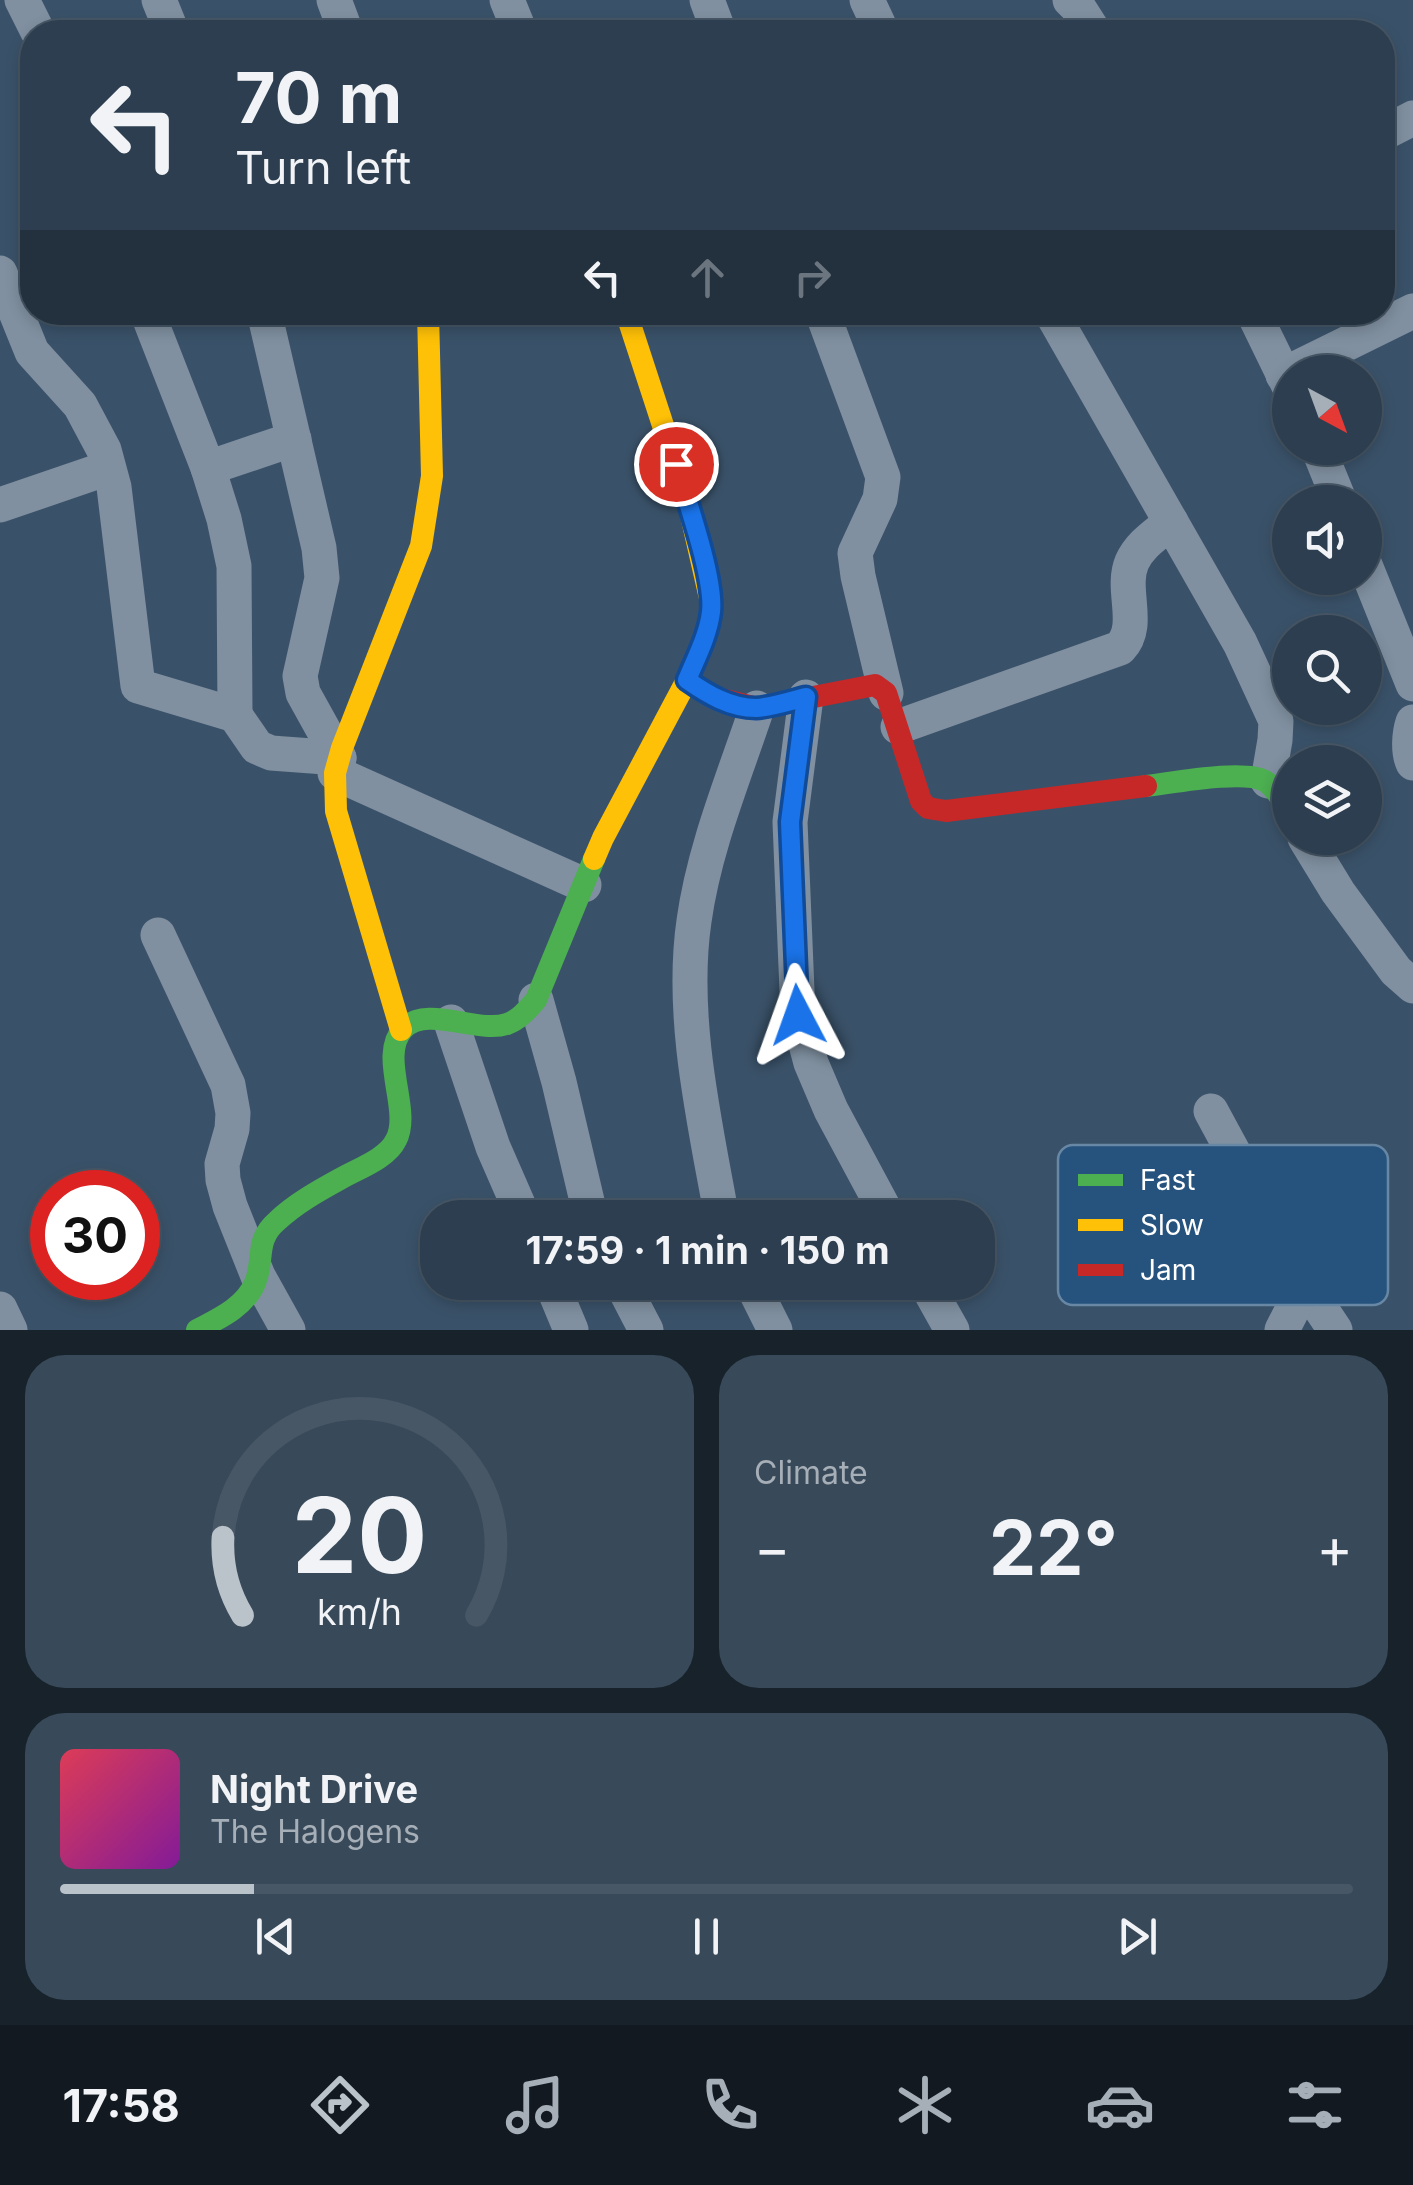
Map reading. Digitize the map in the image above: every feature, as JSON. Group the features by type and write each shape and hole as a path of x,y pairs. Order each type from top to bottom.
{"street":[{"path":"1070,0 1086,20"},
{"path":"0,272 20,322"},
{"path":"21,325 32,352 92,424 108,468 114,487 138,686 236,715"},
{"path":"151,325 224,519 234,566 236,715 257,746 272,753 337,765 584,886"},
{"path":"267,325 319,548 322,578 300,676 303,693 337,765"},
{"path":"402,1030 336,810 337,765 421,546 432,476 428,325"},
{"path":"197,1330 252,1292 258,1276 262,1237 272,1225 290,1210 386,1153 396,1142 395,1043 402,1030 415,1021 502,1026 536,1000 603,838 687,680 707,631 712,606 688,502 630,325"},
{"path":"827,325 883,477 880,499 855,553 886,693 921,801 928,808 946,811 1222,777 1254,776 1272,787"},
{"path":"1058,325 1240,643 1276,721 1268,781"},
{"path":"1259,325 1274,355"},
{"path":"1335,355 1388,325"},
{"path":"208,468 294,439"},
{"path":"0,505 108,468"},
{"path":"898,726 1120,648 1128,639 1127,584 1132,563 1143,544 1171,522"},
{"path":"1377,595 1413,684"},
{"path":"687,680 713,697 757,708 861,686 876,685 886,693"},
{"path":"806,697 790,822 798,1015 831,1110 879,1200"},
{"path":"719,1200 689,1020 693,924 712,843 757,708"},
{"path":"1413,722 1413,764"},
{"path":"1316,855 1338,892 1396,970 1412,981"},
{"path":"158,935 228,1085 234,1113 222,1180 258,1276 288,1330"},
{"path":"536,1000 587,1200"},
{"path":"451,1022 516,1200"},
{"path":"1211,1111 1229,1145"},
{"path":"559,1300 572,1330"},
{"path":"630,1300 646,1330"},
{"path":"761,1300 775,1330"},
{"path":"935,1300 952,1330"},
{"path":"1282,1330 1295,1305"},
{"path":"1318,1305 1335,1330"},
{"path":"0,1309 10,1330"}],"traffic: fast":[{"path":"1146,786 1241,776 1272,786"},
{"path":"197,1330 245,1299 258,1274 265,1236 277,1221 307,1198 392,1147 400,1128 394,1054 403,1029 425,1019 507,1024 536,1000 594,859"}],"traffic: slow":[{"path":"401,1030 336,811 335,773 421,546 432,476 428,325"},
{"path":"594,859 687,680 707,631 712,607 688,502 630,325"}],"traffic: jam":[{"path":"687,680 713,697 757,708 875,685 886,693 921,801 928,808 946,811 1146,786"}],"route":[{"path":"676,464 712,606 707,631 687,680 713,697 757,708 806,697 790,822 798,1015"}]}
